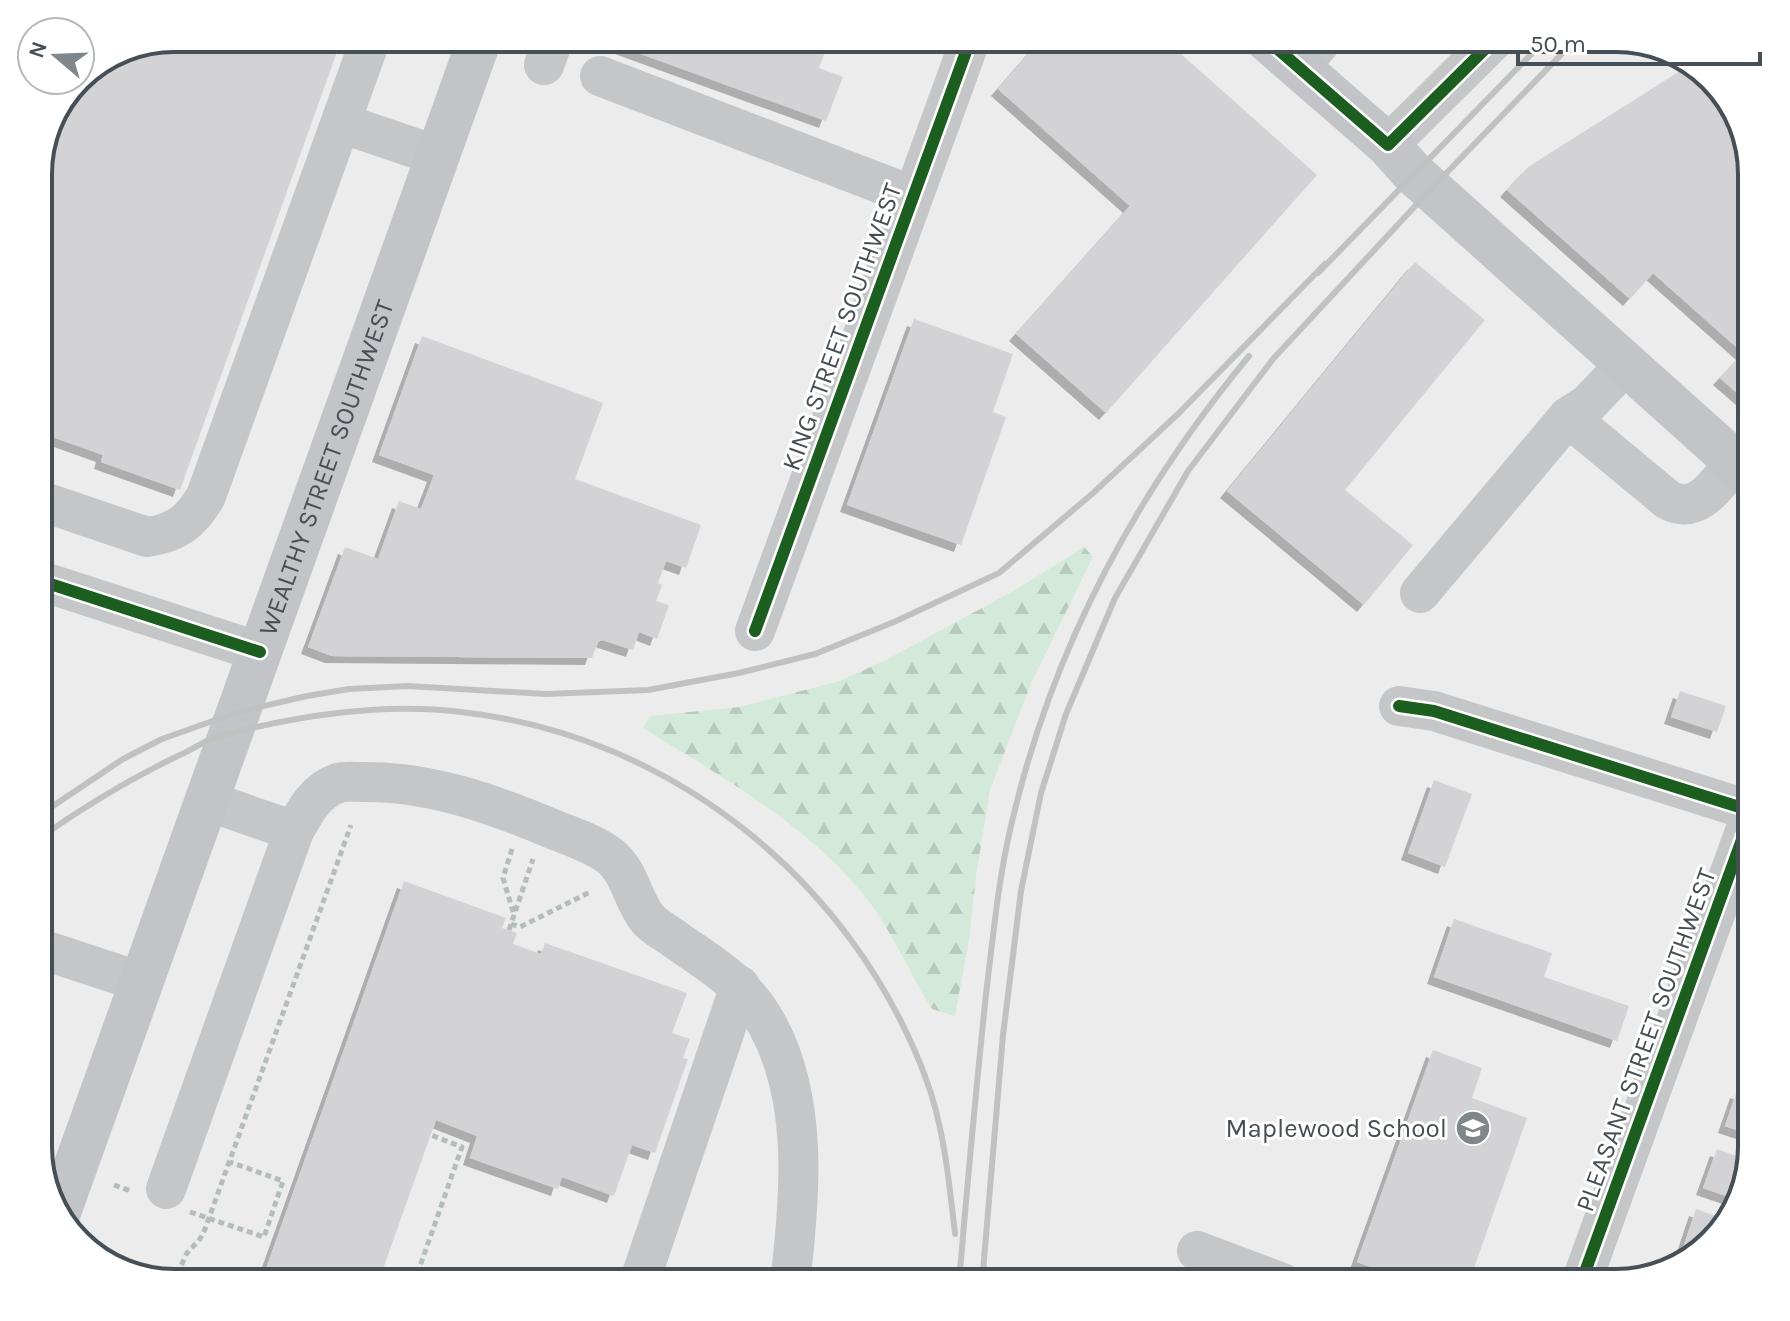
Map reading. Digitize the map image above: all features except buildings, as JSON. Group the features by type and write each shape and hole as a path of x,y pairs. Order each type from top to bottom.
{"main road":[{"name":"WEALTHY STREET SOUTHWEST","path":"64,1198 475,52"},
{"path":"1311,53 1413,173 1738,464"}],"street":[{"path":"52,505 147,537 165,535 182,527 195,515 206,496 366,52"},
{"name":"KING STREET SOUTHWEST","path":"755,631 966,52"},
{"path":"1388,145 1482,52"},
{"path":"600,76 913,196"},
{"path":"341,123 438,156"},
{"path":"1420,593 1568,417 1588,404 1626,364"},
{"path":"1568,417 1678,505 1692,504 1705,498 1738,473"},
{"path":"52,585 260,652"},
{"path":"1399,706 1434,711 1738,808"},
{"path":"163,1197 294,831 313,798 339,782 423,786 466,796 534,821 611,856 625,873 647,919 740,986 768,1026 788,1077 796,1136 797,1196 791,1269"},
{"path":"205,800 294,831"},
{"name":"PLEASANT STREET SOUTHWEST","path":"1586,1269 1738,851"},
{"path":"52,953 141,982"},
{"path":"644,1269 740,986"},
{"path":"1197,1251 1245,1269"}],"path":[{"path":"514,915 503,878 534,821"},
{"path":"534,821 510,927 520,927 625,873"},
{"path":"179,1269 187,1253 200,1239 209,1218 351,825"},
{"path":"419,1269 462,1147 431,1135"},
{"path":"114,1185 163,1197 209,1218 264,1237 283,1181 230,1162"}],"green space":[{"path":"1084,547 1093,557 1032,681 990,790 955,1016 932,1009 873,907 815,844 760,802 643,728 650,716 739,707 840,681 886,660 1015,590"}],"railway":[{"path":"1318,273 1533,52"},
{"path":"983,1269 1003,1035 1021,891 1041,793 1066,714 1115,598 1188,471 1273,359 1563,52"},
{"path":"52,807 123,759 162,739 238,712 307,696 349,689 408,686 546,694 648,690 739,673 815,654 894,622 999,573 1092,494 1179,413 1325,264"},
{"path":"960,1269 996,910 1006,847 1028,762 1074,637 1134,519 1169,463 1249,356"},
{"path":"52,829 108,793 216,737 306,717 368,710 461,712 538,726 612,751 681,786 744,829 801,881 851,940 892,1005 925,1076 941,1134 955,1234"}],"cycle path":[{"path":"755,631 966,52"},
{"path":"1281,52 1388,145 1482,52"},
{"path":"52,585 260,652"},
{"path":"1399,706 1434,711 1738,807"},
{"path":"1586,1269 1738,851"}],"place":[{"name":"Maplewood School","path":"1473,1128"}]}
